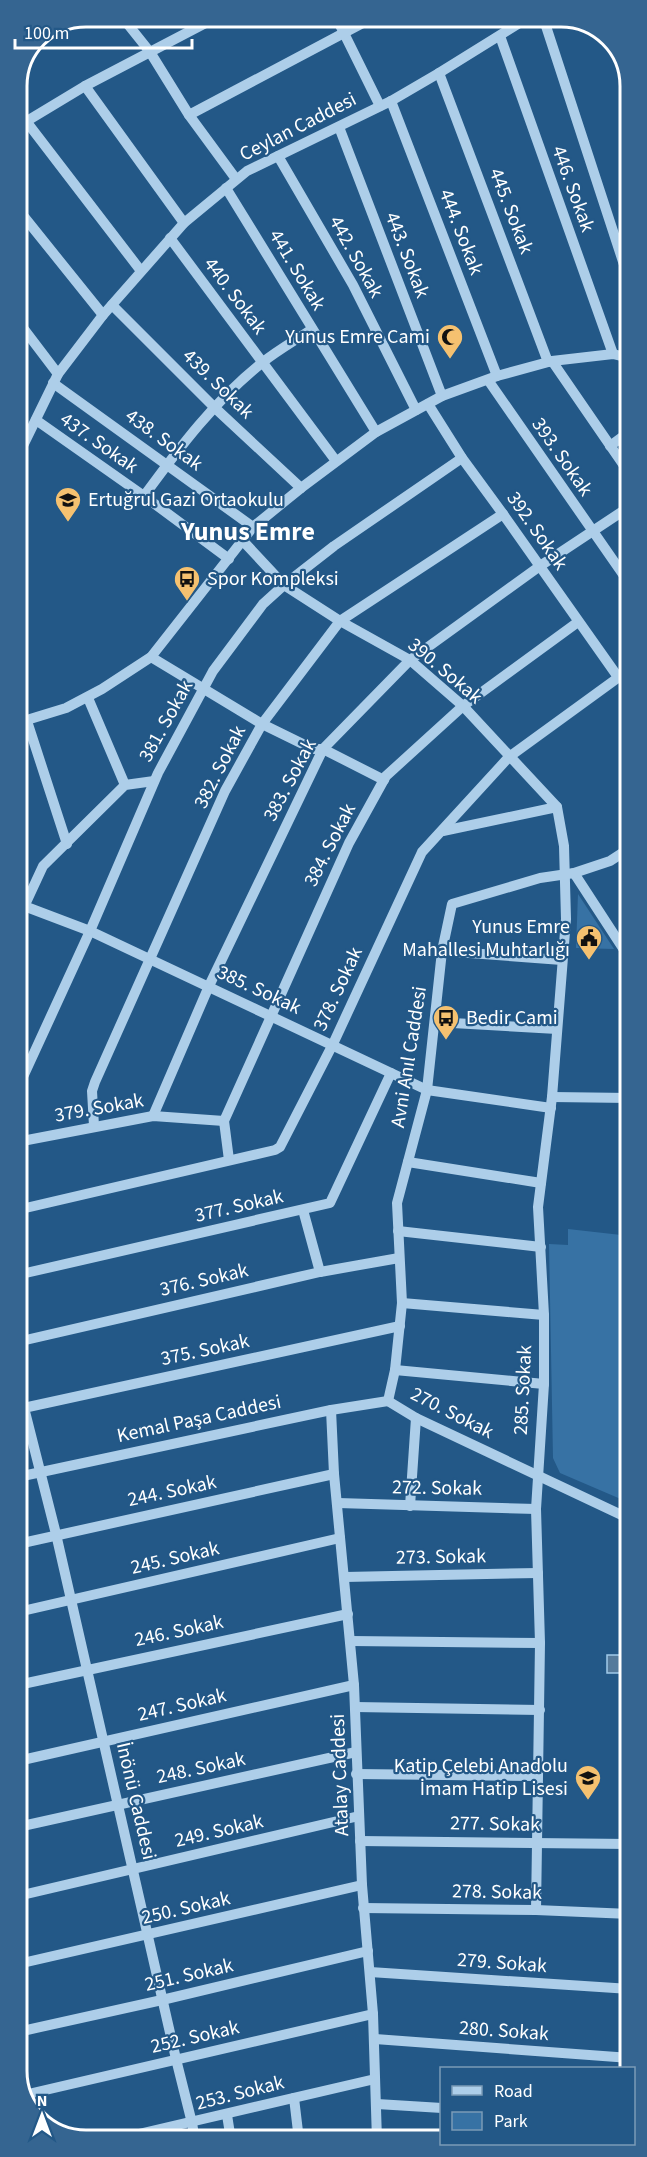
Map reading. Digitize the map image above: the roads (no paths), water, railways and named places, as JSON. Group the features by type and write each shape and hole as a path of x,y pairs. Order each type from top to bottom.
{"street":[{"path":"131,27 150,52 189,115 236,179"},
{"path":"27,120 85,86 198,27"},
{"path":"341,27 380,106"},
{"path":"189,115 356,27"},
{"name":"Ceylan Caddesi","path":"27,437 56,378 103,315 184,223 236,179 247,171 391,101 514,27"},
{"path":"546,27 620,252"},
{"name":"446. Sokak","path":"500,36 613,354"},
{"name":"445. Sokak","path":"439,73 550,362 620,460"},
{"path":"85,86 184,223"},
{"name":"444. Sokak","path":"391,101 493,378"},
{"name":"443. Sokak","path":"339,127 442,396"},
{"path":"27,131 141,271"},
{"name":"442. Sokak","path":"278,156 353,285 416,410"},
{"name":"441. Sokak","path":"226,188 376,432"},
{"path":"27,220 103,315"},
{"name":"440. Sokak","path":"170,238 336,461"},
{"name":"439. Sokak","path":"112,305 214,407 301,488"},
{"path":"144,496 214,407 263,363 312,328"},
{"name":"438. Sokak","path":"27,335 56,378 167,464 254,527"},
{"path":"27,720 66,708 88,698 151,657 254,527 301,488 376,432 442,396 493,378 550,362 613,354 620,356"},
{"name":"393. Sokak","path":"493,378 592,532 620,570"},
{"name":"392. Sokak","path":"428,404 462,458 618,677"},
{"name":"437. Sokak","path":"36,420 229,559"},
{"path":"610,446 620,439"},
{"name":"381. Sokak","path":"27,1068 90,931 154,781 213,671 263,604 284,585 334,546 462,458"},
{"name":"383. Sokak","path":"153,1116 209,986 322,749 410,660 540,566 620,513"},
{"name":"382. Sokak","path":"94,1126 92,1091 95,1082 225,791 262,724 340,621 503,514"},
{"name":"390. Sokak","path":"243,541 284,585 340,621 410,660 463,706 557,807"},
{"name":"384. Sokak","path":"224,1121 349,843 384,780 463,706 578,622"},
{"path":"151,657 262,724 313,749 322,749 384,780"},
{"name":"378. Sokak","path":"27,1208 280,1147 333,1044 422,852 509,756 618,677"},
{"path":"88,698 126,785"},
{"path":"27,736 67,844"},
{"path":"27,900 43,866 126,785 154,781"},
{"path":"443,831 557,807 570,873 620,945"},
{"name":"Avni Anıl Caddesi","path":"388,1401 395,1370 402,1303 397,1203 427,1090 442,951 452,904 540,878 570,873 610,861 620,854"},
{"name":"285. Sokak","path":"536,1910 536,1776 540,1710 540,1643 536,1509 544,1384 544,1315 538,1207 551,1102 570,873"},
{"name":"385. Sokak","path":"27,907 90,931 427,1090 551,1102 620,1099"},
{"path":"442,951 562,960"},
{"path":"435,1022 557,1029"},
{"name":"377. Sokak","path":"27,1273 330,1203 391,1073"},
{"name":"379. Sokak","path":"27,1140 153,1116 224,1121"},
{"path":"224,1121 229,1160"},
{"path":"408,1162 541,1183"},
{"path":"303,1210 320,1272"},
{"path":"398,1231 541,1247"},
{"name":"376. Sokak","path":"27,1340 320,1272 399,1258"},
{"path":"402,1303 544,1315"},
{"name":"375. Sokak","path":"27,1408 400,1326"},
{"path":"395,1370 544,1384"},
{"name":"Kemal Paşa Caddesi","path":"27,1475 331,1410 388,1401"},
{"name":"270. Sokak","path":"388,1401 416,1418 620,1514"},
{"name":"Atalay Caddesi","path":"331,1410 334,1474 354,1685 363,1908 375,2039 377,2130"},
{"path":"410,1506 416,1418"},
{"name":"İnönü Caddesi","path":"27,1429 56,1534 193,2130"},
{"name":"244. Sokak","path":"27,1542 334,1474"},
{"name":"272. Sokak","path":"338,1503 536,1509"},
{"name":"245. Sokak","path":"27,1610 340,1538"},
{"name":"273. Sokak","path":"345,1577 538,1574"},
{"name":"246. Sokak","path":"27,1683 348,1614"},
{"path":"351,1641 540,1643"},
{"name":"247. Sokak","path":"27,1759 354,1685"},
{"path":"355,1707 540,1710"},
{"name":"248. Sokak","path":"27,1825 356,1752"},
{"path":"356,1774 536,1776"},
{"name":"249. Sokak","path":"27,1894 359,1816"},
{"name":"277. Sokak","path":"360,1841 620,1844"},
{"name":"250. Sokak","path":"27,1962 362,1885"},
{"name":"278. Sokak","path":"363,1908 620,1914"},
{"name":"251. Sokak","path":"27,2030 368,1951"},
{"name":"279. Sokak","path":"370,1972 620,1988"},
{"name":"252. Sokak","path":"32,2093 373,2014"},
{"name":"280. Sokak","path":"375,2039 620,2057"},
{"name":"253. Sokak","path":"159,2130 375,2079"},
{"path":"294,2098 298,2130"},
{"path":"377,2104 440,2108"},
{"path":"227,2115 229,2130"}],"place":[{"name":"Yunus Emre Cami","path":"450,360"},
{"name":"Ertuğrul Gazi Ortaokulu","path":"68,523"},
{"name":"Spor Kompleksi","path":"187,602"},
{"name":"Yunus Emre Mahallesi Muhtarlığı","path":"589,961"},
{"name":"Bedir Cami","path":"446,1041"},
{"name":"Katip Çelebi Anadolu İmam Hatip Lisesi","path":"588,1801"}],"district":[{"name":"Yunus Emre","path":"248,531"}]}
